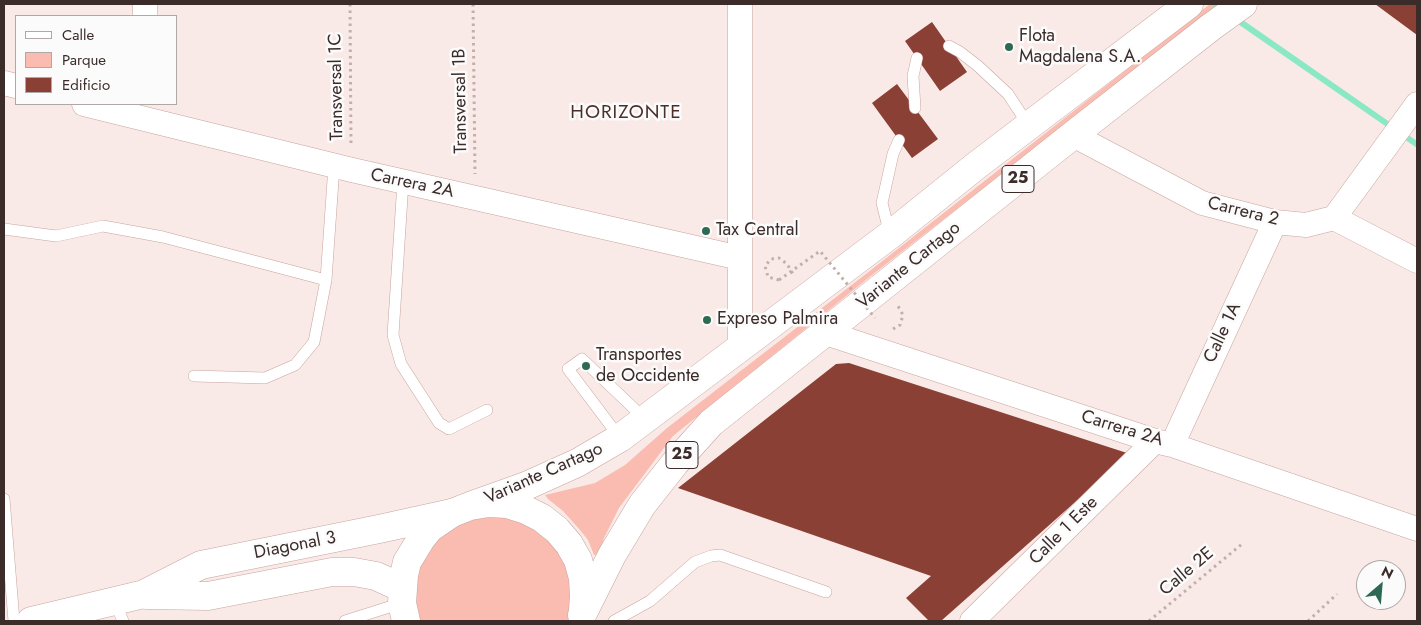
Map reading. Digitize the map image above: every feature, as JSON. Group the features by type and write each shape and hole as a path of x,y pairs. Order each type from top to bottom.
{"main road":[{"name":"Variante Cartago","path":"461,509 526,486 577,463 620,438 646,420 890,235 1188,4"},
{"name":"Variante Cartago","path":"581,618 612,555 642,506 675,463 711,423 1074,135 1243,4"},
{"name":"25","path":"401,608 407,562 413,550 430,528 461,509 489,503 508,504 542,518 557,530 569,544 578,560 583,578 584,597 581,618"},
{"name":"Diagonal 3","path":"31,621 119,612 144,594 201,565 379,529 461,509"},
{"name":"Diagonal 3","path":"144,594 208,596 340,572 354,572 376,576 401,608"}],"street":[{"path":"740,4 740,348"},
{"name":"Carrera 2A","path":"93,105 145,111 343,168 740,258"},
{"path":"1415,108 1334,218 1417,261"},
{"name":"Carrera 2","path":"1074,135 1202,203 1275,222 1306,225 1334,218"},
{"name":"Calle 1A","path":"1164,443 1275,222"},
{"name":"Carrera 2A","path":"826,333 1164,443 1417,529"},
{"name":"Calle 1 Este","path":"972,621 1164,443"}],"lane":[{"path":"948,46 960,52 978,66 1008,94 1029,126"},
{"path":"914,108 912,76 917,58"},
{"path":"890,235 882,204 893,154 899,140"},
{"path":"194,376 265,378 295,365 314,342 326,280 343,168"},
{"path":"403,182 394,335 401,364 439,423 449,428 487,410"},
{"path":"4,229 56,236 103,226 163,237 326,280"},
{"path":"620,438 568,369 582,359 646,420"},
{"path":"4,499 14,621"},
{"path":"614,621 650,601 695,562 710,556 720,555 826,592"},
{"path":"345,621 401,608"}],"path":[{"name":"Transversal 1C","path":"343,168 350,4"},
{"name":"Transversal 1B","path":"473,4 476,198"},
{"path":"808,296 787,264 779,258 771,259 765,266 768,277 779,280 820,250 875,318"},
{"name":"Calle 2E","path":"1149,621 1242,544"},
{"path":"1308,621 1337,594"}],"green space":[{"path":"1210,4 1220,4 872,275 673,436 619,508 604,538 600,554 594,555 588,540 580,530 545,495 595,483 625,465 667,428"},
{"path":"470,506 557,530 580,621 406,621 404,575"}],"shaded area":[{"path":"1209,4 1220,4 1417,141 1417,148"}],"building":[{"path":"1375,4 1417,4 1417,35"},
{"path":"932,22 967,72 940,91 905,41"},
{"path":"897,84 938,139 912,158 872,103"},
{"path":"849,363 1127,453 1117,465 941,621 929,621 906,598 931,576 678,488 836,364"}],"place":[{"name":"Flota Magdalena S.A.","path":"1009,47"},
{"name":"Tax Central","path":"706,231"},
{"name":"Expreso Palmira","path":"707,320"},
{"name":"Transportes de Occidente","path":"586,366"}],"district":[{"name":"HORIZONTE","path":"626,113"}]}
